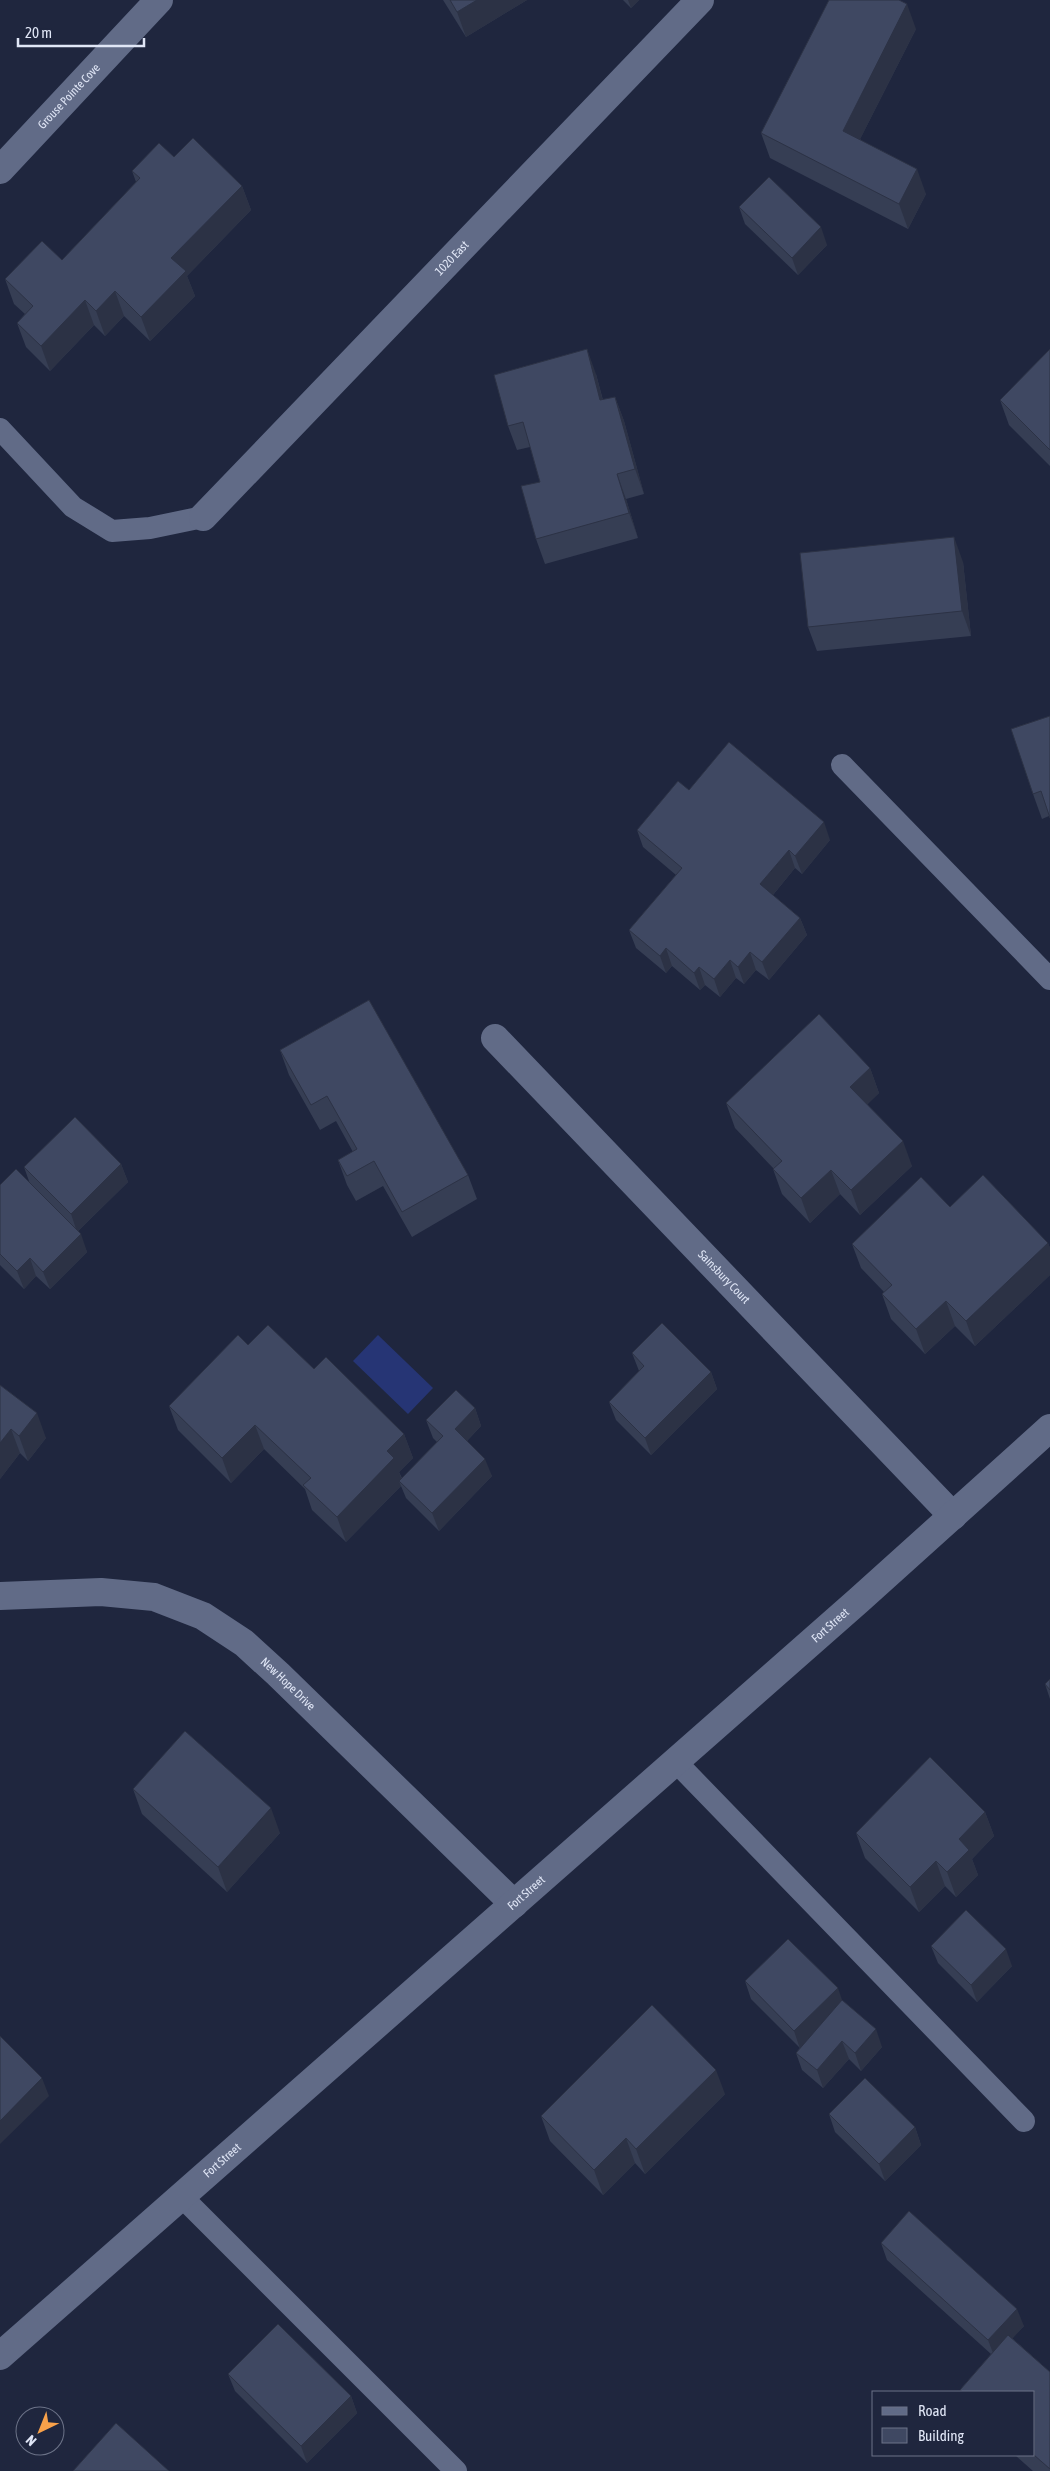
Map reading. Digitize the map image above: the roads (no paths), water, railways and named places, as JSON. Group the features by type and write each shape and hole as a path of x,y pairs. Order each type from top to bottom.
{"street":[{"name":"Grouse Pointe Cove","path":"0,170 159,0"},
{"name":"1020 East","path":"203,517 700,0"},
{"name":"Sainsbury Court","path":"496,1038 953,1516"},
{"name":"Fort Street","path":"0,2356 676,1762 1050,1428"},
{"name":"New Hope Drive","path":"0,1596 101,1592 154,1597 203,1616 244,1643 278,1674 514,1904"}],"lane":[{"path":"0,429 73,507 112,531 150,528 203,517"},
{"path":"842,765 1050,979"},
{"path":"676,1762 1024,2121"},
{"path":"182,2197 456,2471"}],"water":[{"path":"378,1335 433,1388 408,1414 353,1361"}]}
